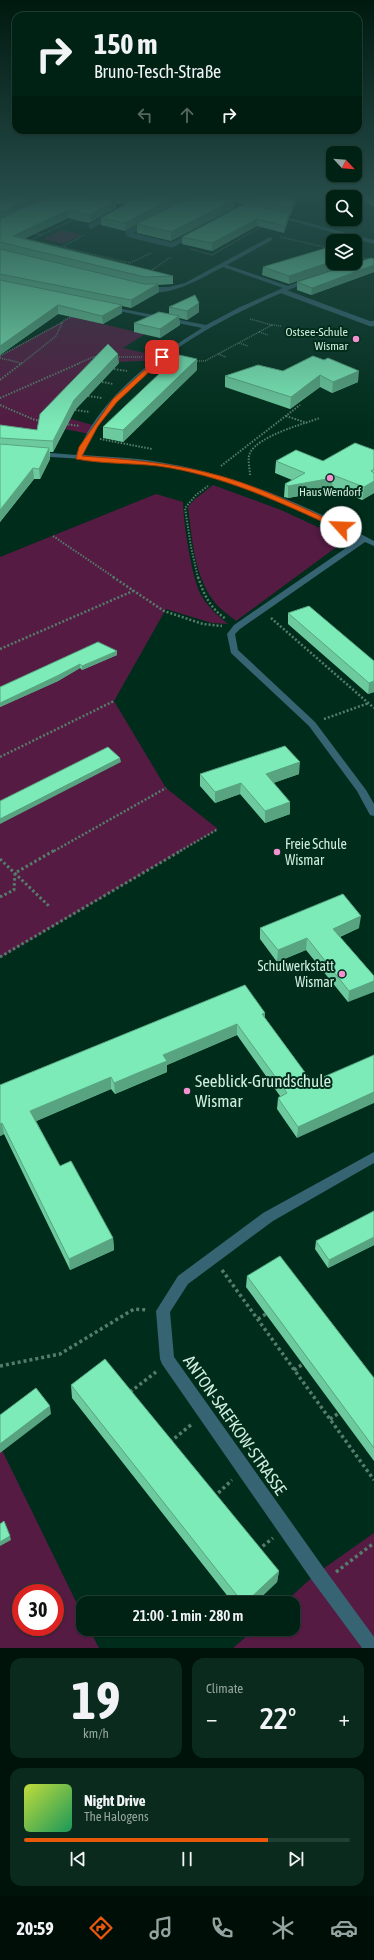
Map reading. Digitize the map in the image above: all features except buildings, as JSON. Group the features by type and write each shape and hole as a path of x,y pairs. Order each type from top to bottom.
{"street":[{"path":"139,288 158,290 179,288 209,273"},
{"path":"249,273 290,288"},
{"path":"78,457 82,447 115,400 142,374 170,351 207,327 248,305 314,278"},
{"path":"104,306 207,327"},
{"path":"28,453 162,465 209,475 241,484 290,503 374,544"},
{"path":"365,539 236,627 231,634 234,650 312,724 361,790 374,813"},
{"path":"163,1311 183,1280 214,1259 268,1217 374,1157"},
{"name":"ANTON-SAEFKOW-STRASSE","path":"163,1311 167,1359 372,1648"}],"lane":[{"path":"282,291 371,324 374,323"}],"path":[{"path":"0,357 75,315"},
{"path":"0,380 56,336 63,321"},
{"path":"272,325 281,326"},
{"path":"259,332 268,335"},
{"path":"239,343 248,346"},
{"path":"218,354 226,357"},
{"path":"0,357 22,363"},
{"path":"0,405 35,420 43,421"},
{"path":"209,475 300,405"},
{"path":"288,410 292,412"},
{"path":"286,416 307,423"},
{"path":"241,484 250,475 250,453 254,447 266,440 320,418"},
{"path":"65,424 94,429"},
{"path":"253,437 257,438"},
{"path":"235,450 239,452"},
{"path":"220,478 196,495 185,508 191,550 204,593 214,610 236,627"},
{"path":"53,536 164,611 203,624 236,627"},
{"path":"0,649 133,590"},
{"path":"262,610 374,708"},
{"path":"295,639 302,636"},
{"path":"321,661 328,659"},
{"path":"349,685 355,683"},
{"path":"0,756 114,701"},
{"path":"312,724 369,703"},
{"path":"15,873 166,788"},
{"path":"0,957 218,829"},
{"path":"0,859 50,907"},
{"path":"0,897 14,890 15,873"},
{"path":"214,1259 374,1479"},
{"path":"0,1366 60,1354 134,1309 163,1311"},
{"path":"258,1320 266,1314"},
{"path":"126,1395 169,1362"},
{"path":"294,1370 303,1364"},
{"path":"330,1419 339,1413"},
{"path":"166,1445 205,1414"},
{"path":"210,1500 244,1469"},
{"path":"254,1554 285,1527"},
{"path":"324,1582 374,1543"}],"shaded area":[{"path":"81,311 82,319 145,334 123,348 162,357 158,360 120,362 104,359 68,418 96,426 90,434 64,429 42,433 0,430 0,356"},
{"path":"213,485 281,510 346,540 236,621 213,600 202,579 195,555 188,507 194,500"},
{"path":"156,494 183,502 189,550 194,576 198,587 201,595 207,603 216,614 228,624 212,623 166,609 114,701 166,788 218,829 0,958 0,557"},
{"path":"0,1446 76,1602 76,1636 93,1636 99,1648 0,1648"},
{"path":"374,1533 374,1648 233,1648 247,1636 300,1636 300,1596 292,1596 317,1573"}],"place":[{"name":"Ostsee-Schule Wismar","path":"356,339"},
{"name":"Haus Wendorf","path":"330,478"},
{"name":"Freie Schule Wismar","path":"277,852"},
{"name":"Schulwerkstatt Wismar","path":"342,974"},
{"name":"Seeblick-Grundschule Wismar","path":"187,1091"}],"route":[{"path":"162,357 129,386 103,414 82,447 78,457 158,464 205,474 263,492 341,527"}]}
